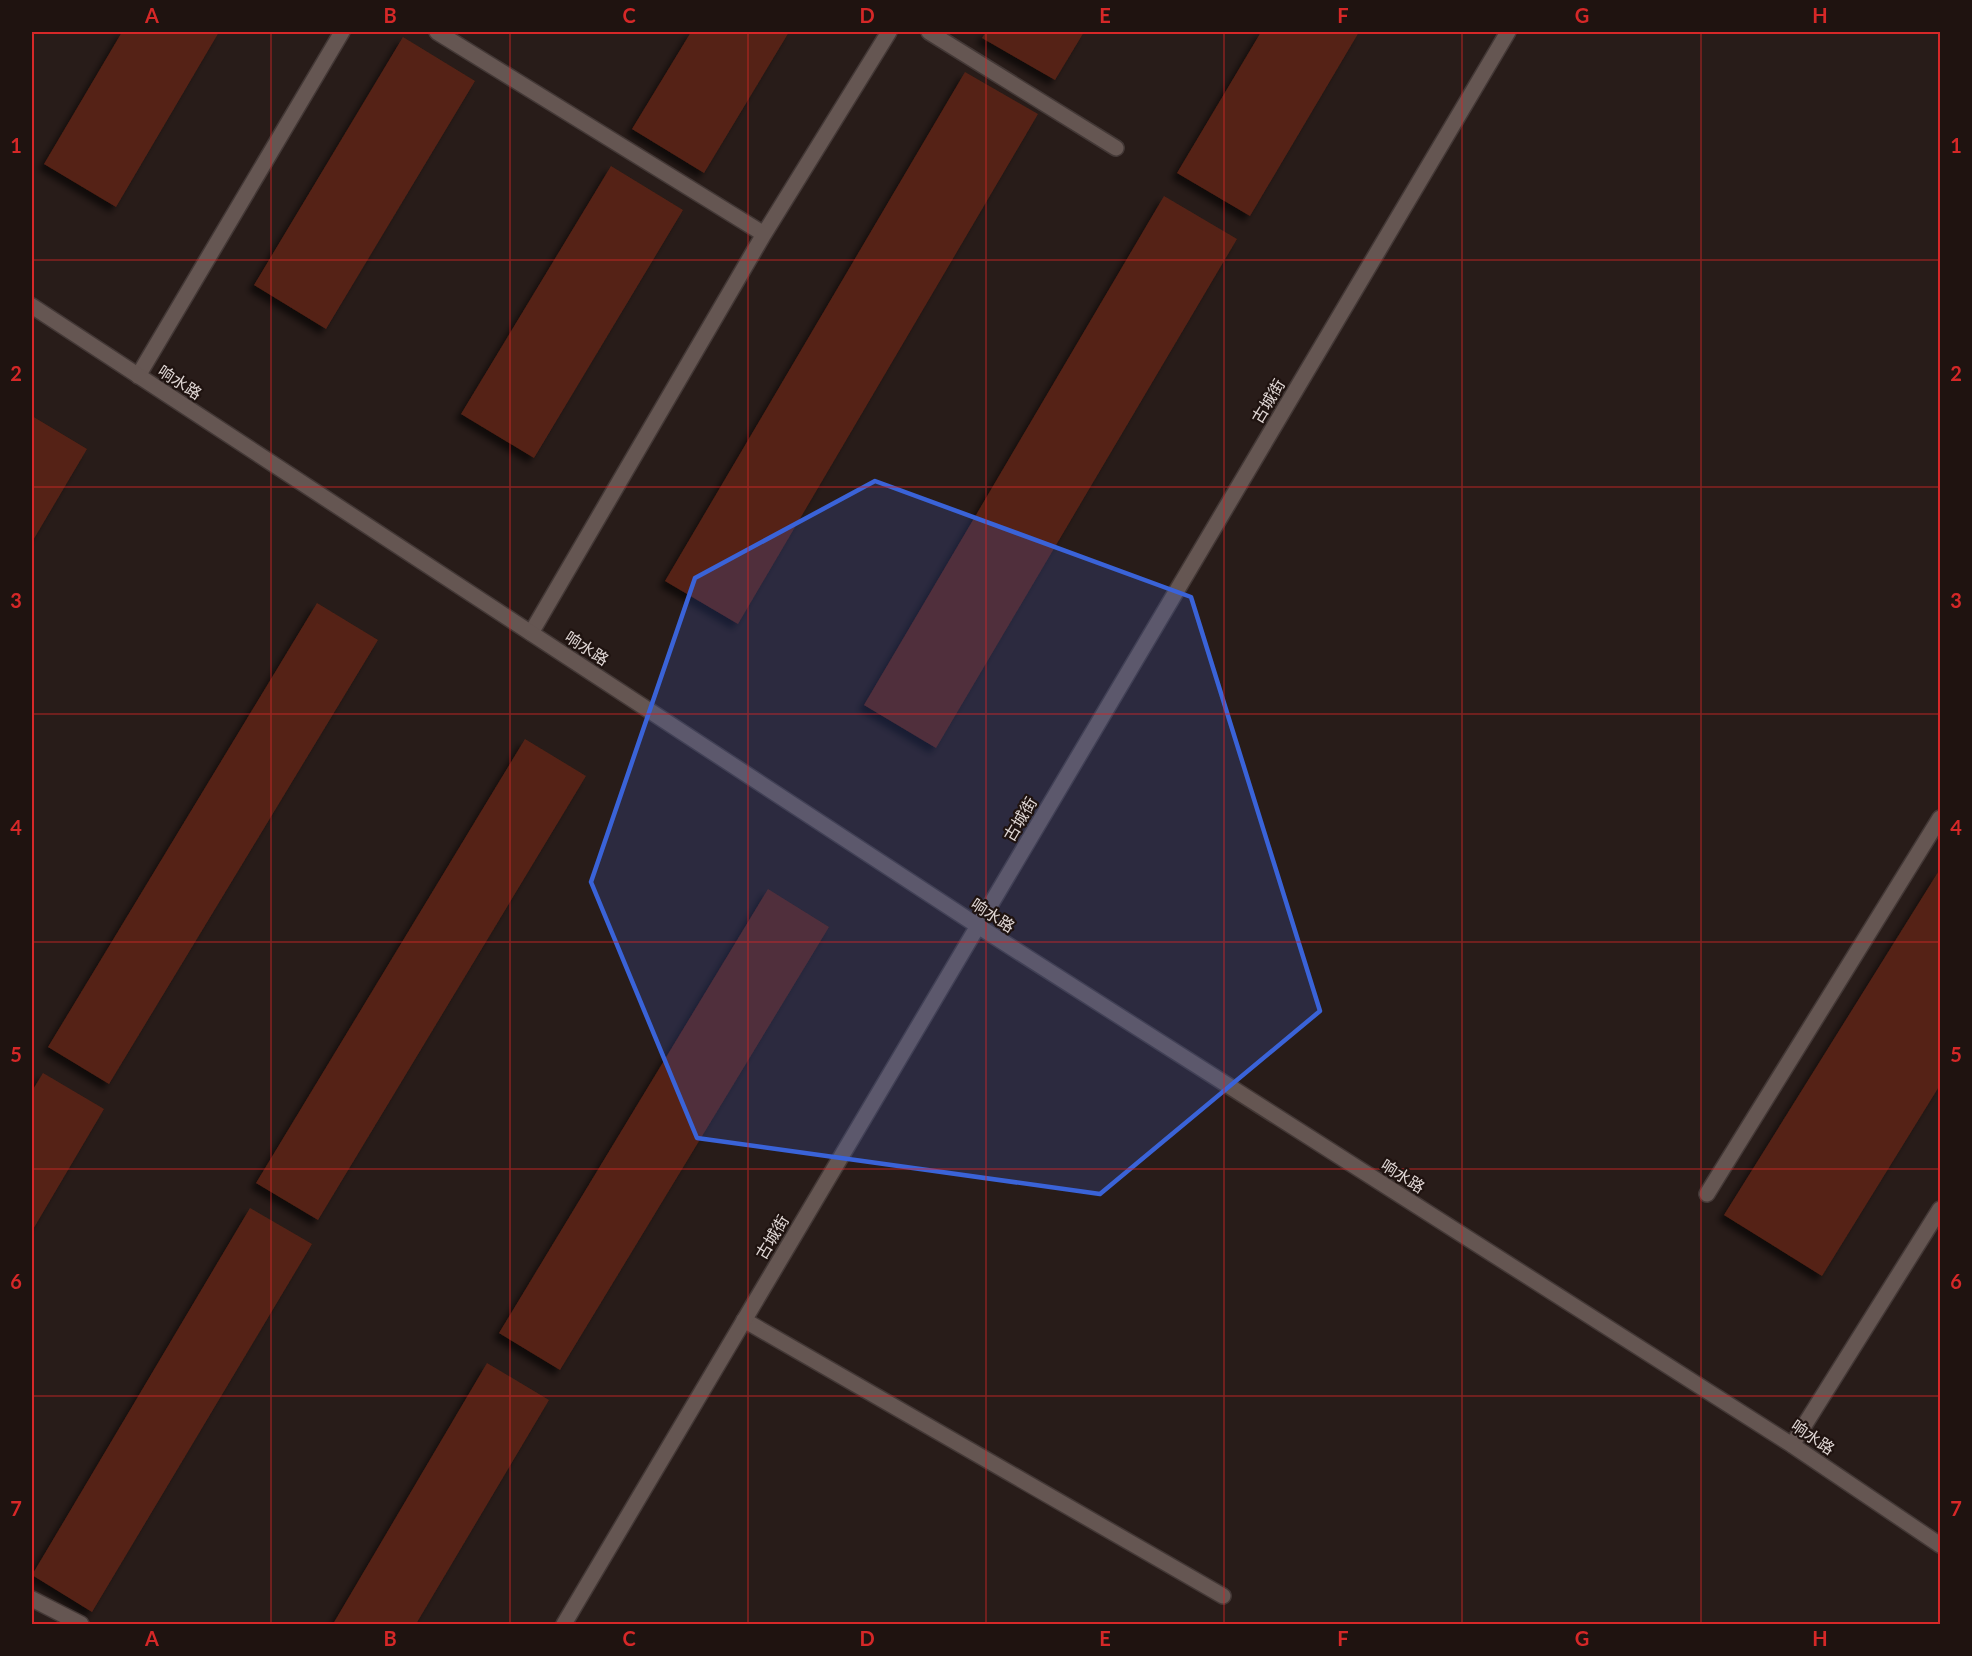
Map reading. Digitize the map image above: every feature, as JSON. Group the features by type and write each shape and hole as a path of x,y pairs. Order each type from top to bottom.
{"street":[{"path":"138,375 342,32"},
{"path":"437,32 764,234"},
{"path":"531,633 764,234 889,32"},
{"path":"929,32 1116,148"},
{"name":"古城街","path":"564,1624 1508,32"},
{"name":"响水路","path":"32,306 978,926 1792,1445 1941,1545"},
{"path":"1707,1194 1941,818"},
{"path":"1792,1445 1941,1209"},
{"path":"744,1320 1223,1596"},
{"path":"32,1599 81,1624"}],"highlighted area":[{"path":"875,481 1191,597 1320,1011 1100,1194 697,1138 591,882 695,578"}],"building":[{"path":"122,32 219,32 116,207 44,164"},
{"path":"691,32 789,32 704,173 632,129"},
{"path":"986,32 1084,32 1055,80 982,38"},
{"path":"1261,32 1359,32 1250,216 1177,173"},
{"path":"403,37 475,81 326,329 254,285"},
{"path":"965,72 1038,114 738,624 665,581"},
{"path":"611,166 683,210 534,458 461,414"},
{"path":"1164,196 1237,239 936,748 864,705"},
{"path":"32,416 87,449 32,542"},
{"path":"317,603 378,640 109,1084 48,1047"},
{"path":"525,739 586,776 318,1220 256,1183"},
{"path":"1940,869 1940,1085 1822,1276 1724,1215"},
{"path":"768,889 829,927 560,1370 499,1333"},
{"path":"43,1073 104,1109 32,1231 32,1091"},
{"path":"250,1208 312,1244 92,1612 32,1575"},
{"path":"487,1363 549,1400 416,1624 333,1624"}]}
